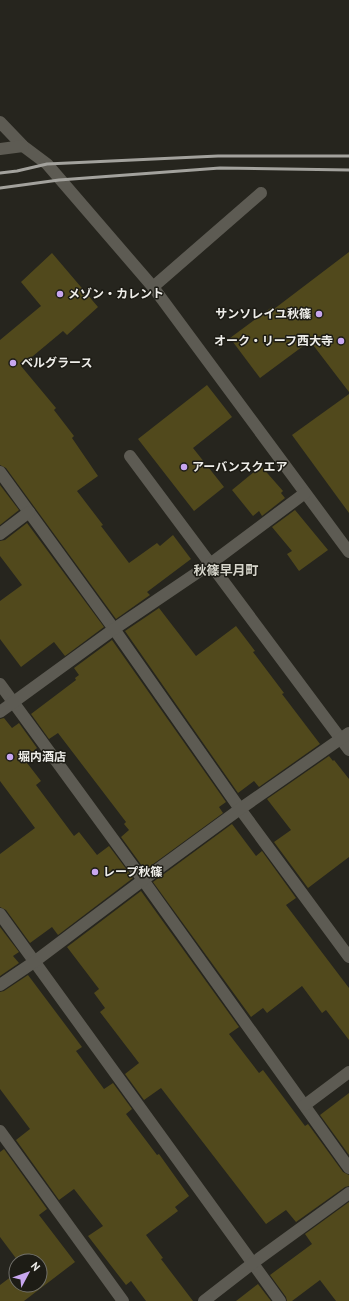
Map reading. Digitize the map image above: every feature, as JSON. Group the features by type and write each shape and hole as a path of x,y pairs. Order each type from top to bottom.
{"street":[{"path":"0,122 22,146 47,164 153,287 349,552"},
{"path":"0,149 22,146"},
{"path":"153,287 262,193"},
{"path":"130,456 210,564 345,736 349,750"},
{"path":"0,472 114,629 240,809 349,957"},
{"path":"0,712 114,629 210,564 305,493"},
{"path":"0,534 29,512"},
{"path":"0,684 143,880 349,1168"},
{"path":"0,985 34,962 240,809 345,736"},
{"path":"0,914 280,1301"},
{"path":"305,1105 349,1072"},
{"path":"0,1131 123,1301"},
{"path":"204,1301 253,1263 349,1193"}],"building":[{"name":"サンソレイユ秋篠","path":"349,252 349,392 310,341 260,378 230,338 272,307 274,309"},
{"path":"52,253 98,307 67,335 63,331 21,366 56,408 54,410 74,436 72,438 98,476 77,491 129,563 157,543 160,546 173,535 191,559 147,592 150,595 116,619 6,468 0,465 0,340 41,306 21,282"},
{"name":"アーバンスクエア","path":"207,385 232,417 193,448 224,487 194,511 138,439"},
{"path":"349,394 349,513 292,435"},
{"path":"261,466 283,491 281,493 285,498 262,516 259,511 253,516 232,490"},
{"path":"0,485 19,510 0,525"},
{"path":"295,510 328,550 299,571 287,554 292,551 272,527"},
{"path":"27,523 104,627 65,656 54,642 21,667 0,639 0,601 22,585 0,556 0,541 5,540"},
{"path":"159,608 196,656 236,626 255,651 253,652 284,693 282,694 320,744 259,787 254,781 238,793 125,631"},
{"path":"112,640 226,802 219,807 223,813 145,870 121,837 129,830 124,824 126,822 58,733 49,739 31,714 76,680 75,678 79,675 74,668"},
{"path":"4,718 12,728 19,723 37,748 24,759 41,781 36,785 74,836 79,832 97,855 109,846 133,878 58,935 52,927 30,943 6,910 0,907 0,854 35,828 0,781 0,719"},
{"path":"329,756 349,779 349,857 308,888 274,842 291,830 267,799"},
{"path":"232,824 256,856 262,851 296,898 286,905 349,988 349,1040 326,1010 322,1013 302,986 267,1013 263,1008 251,1017 153,882"},
{"path":"141,891 239,1027 229,1034 259,1073 263,1070 305,1126 308,1124 343,1172 349,1175 349,1186 345,1187 296,1222 286,1210 266,1224 161,1088 144,1100 125,1074 139,1063 100,1012 105,1008 94,993 99,989 67,947"},
{"path":"0,927 19,952 13,956 19,963 0,976"},
{"path":"28,975 82,1047 76,1051 104,1089 113,1083 132,1109 126,1114 157,1155 159,1154 189,1196 175,1207 178,1211 146,1235 163,1258 161,1259 193,1301 146,1301 131,1281 126,1285 88,1236 103,1226 74,1189 59,1200 16,1140 30,1129 0,1089 0,992 4,991"},
{"path":"349,1093 349,1155 320,1115"},
{"path":"4,1149 47,1209 39,1215 75,1262 48,1283 48,1253 12,1253 0,1237 0,1152"},
{"path":"349,1202 349,1301 336,1301 320,1280 292,1301 287,1301 286,1297 270,1275 312,1244 305,1234"},
{"path":"8,1279 8,1293 34,1293 24,1301 0,1301 0,1285"},
{"path":"258,1284 271,1301 236,1301"}],"railway":[{"path":"0,173 17,171 47,164 218,156 349,156"},
{"path":"0,188 59,180 220,168 349,170"}],"place":[{"name":"メゾン・カレント","path":"60,294"},
{"name":"サンソレイユ秋篠","path":"319,314"},
{"name":"オーク・リーフ西大寺","path":"341,341"},
{"name":"ベルグラース","path":"13,363"},
{"name":"アーバンスクエア","path":"184,467"},
{"name":"堀内酒店","path":"10,757"},
{"name":"レープ秋篠","path":"95,872"}],"district":[{"name":"秋篠早月町","path":"226,570"}]}
